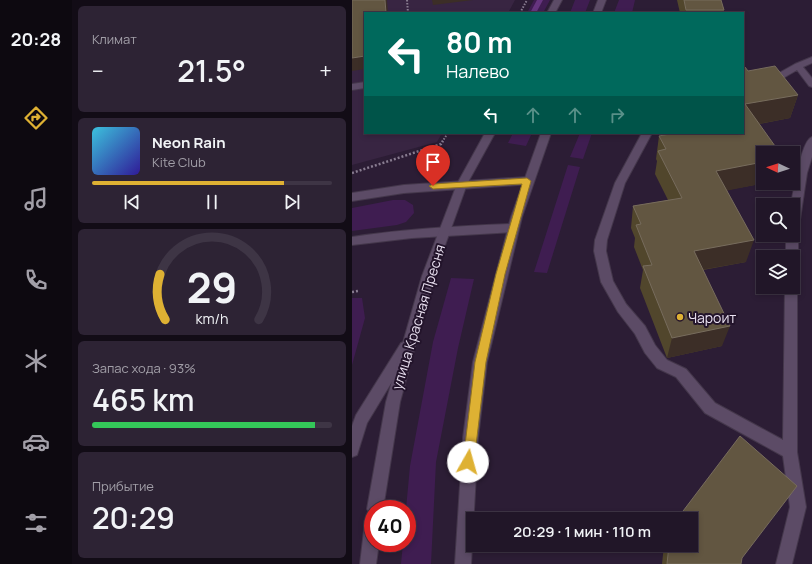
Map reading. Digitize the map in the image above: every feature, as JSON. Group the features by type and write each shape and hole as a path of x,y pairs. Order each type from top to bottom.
{"street":[{"path":"552,12 558,0"},
{"path":"597,12 602,0"},
{"path":"744,83 782,75 812,60"},
{"path":"798,66 812,84"},
{"path":"352,87 364,85"},
{"name":"улица Красная Пресня","path":"376,500 393,402 428,276 462,184 489,134"},
{"path":"463,564 468,462 480,362 500,274 513,228 527,181 546,134"},
{"path":"646,134 620,183 601,240 600,251 607,282 622,308 640,330 650,349 662,364 681,373 710,408 790,452"},
{"path":"798,198 802,173 812,140"},
{"path":"352,197 404,189 462,184 527,181"},
{"path":"352,241 382,236 444,231 513,228"},
{"path":"784,564 798,507 790,452 791,294"},
{"path":"352,450 361,420 410,341"},
{"path":"368,564 369,552"}],"path":[{"path":"407,0 408,12"},
{"path":"521,12 527,0"},
{"path":"352,173 441,144 447,134"},
{"path":"352,292 358,291"}],"shaded area":[{"path":"352,0 515,0 509,12 364,12 364,134 441,134 437,142 352,165"},
{"path":"534,0 550,0 544,12 528,12"},
{"path":"575,0 590,0 585,12 570,12"},
{"path":"619,0 635,0 632,12 614,12"},
{"path":"512,134 532,134 526,146 508,143"},
{"path":"580,134 592,134 583,159 570,157"},
{"path":"568,165 580,167 547,273 534,272"},
{"path":"393,200 405,200 413,205 414,213 406,222 397,225 352,231 352,208"},
{"path":"451,278 474,279 458,348 436,462 431,564 401,564 402,552 416,552 416,500 407,500 410,466 433,342"},
{"path":"352,298 362,298 365,318 352,365"}],"building":[{"path":"352,0 385,0 386,12 364,12 364,56 352,58"},
{"path":"684,0 721,0 724,10 686,10"},
{"path":"775,66 798,95 745,104 775,146 756,146 756,163 716,171 754,240 694,251 730,326 672,338 643,266 652,265 636,225 641,224 633,206 682,198 658,151 666,149 659,136 670,134 744,134 745,67 748,71"},
{"path":"740,436 797,486 742,558 741,564 667,564 668,552 698,552 698,512 682,512"}],"waterway":[{"path":"534,12 540,0"}],"place":[{"name":"Чароит","path":"680,317"}],"route":[{"path":"433,186 527,181 500,274 480,362 468,462"}]}
